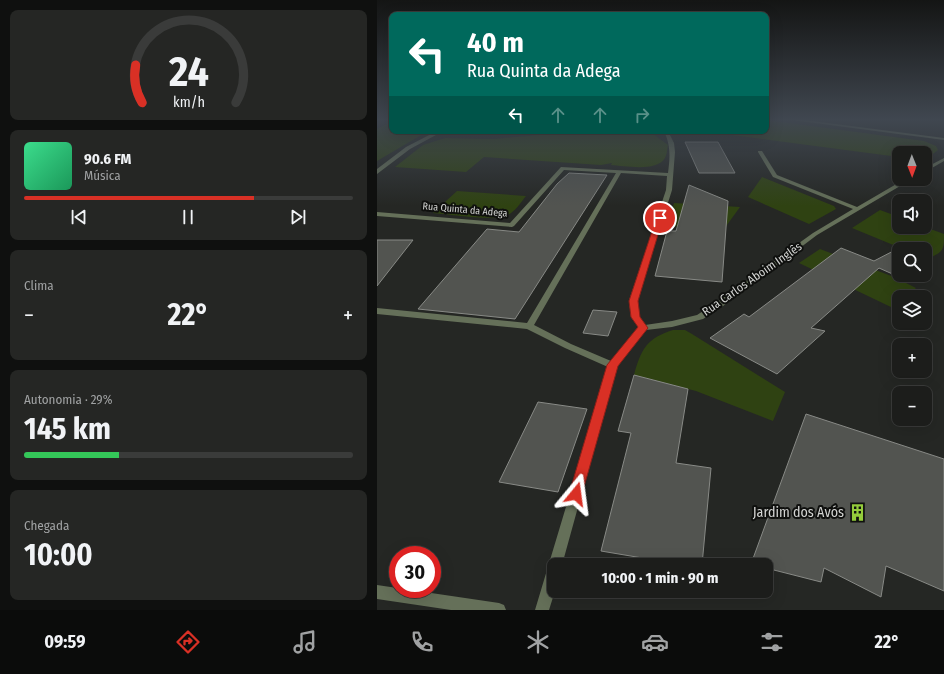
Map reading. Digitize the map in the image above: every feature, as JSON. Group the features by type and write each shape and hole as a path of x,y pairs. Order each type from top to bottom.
{"street":[{"path":"377,172 407,148"},
{"path":"557,558 613,365 643,328 635,317 633,301 669,190 673,148"},
{"path":"760,152 775,176 858,208"},
{"path":"932,166 944,158"},
{"name":"Rua Quinta da Adega","path":"377,214 512,225 563,168 670,175"},
{"path":"529,326 619,172"},
{"name":"Rua Carlos Aboim Inglês","path":"643,328 672,324 700,317 815,234 897,186"},
{"path":"377,311 529,326 568,346 613,365"},
{"path":"377,592 499,610"},
{"path":"542,610 547,593"}],"green space":[{"path":"377,148 398,148 377,161"},
{"path":"419,148 667,148 665,158 661,162 648,167 611,165 612,163 601,165 484,157 466,172 395,167"},
{"path":"834,148 892,148 892,156"},
{"path":"932,148 937,148 938,150 932,155"},
{"path":"762,177 834,206 836,209 809,224 748,197"},
{"path":"457,191 526,196 511,213 504,216 485,218 433,213"},
{"path":"674,203 740,207 724,229 667,226"},
{"path":"880,210 892,214 892,234 932,234 932,230 944,234 944,244 942,250 932,257 932,242 892,242 892,244 852,228"},
{"path":"820,249 892,276 892,282 904,282 916,288 914,290 892,290 892,308 799,263"},
{"path":"673,330 685,330 785,392 773,421 696,391 634,375 639,358 646,346 657,337"}],"building":[{"path":"688,148 722,148 735,173 699,173"},
{"path":"569,173 607,175 515,319 418,309 487,229 519,232 557,184"},
{"path":"689,185 728,201 722,282 655,276 667,231 676,231"},
{"path":"377,240 413,240 377,286"},
{"path":"841,248 874,261 892,252 892,274 879,268 811,328 825,331 777,374 710,338 744,314 749,317"},
{"path":"593,310 617,312 608,336 583,333"},
{"path":"634,375 688,389 676,463 711,468 703,558 642,558 601,551 631,433 618,431"},
{"path":"538,402 587,409 558,492 499,482"},
{"name":"Jardim dos Avós","path":"806,414 944,459 944,591 886,566 881,597 824,568 821,582 773,570 773,558 753,558"}],"place":[{"name":"Jardim dos Avós","path":"857,512"}],"route":[{"path":"576,494 613,365 643,328 635,317 633,301 660,218"}]}
